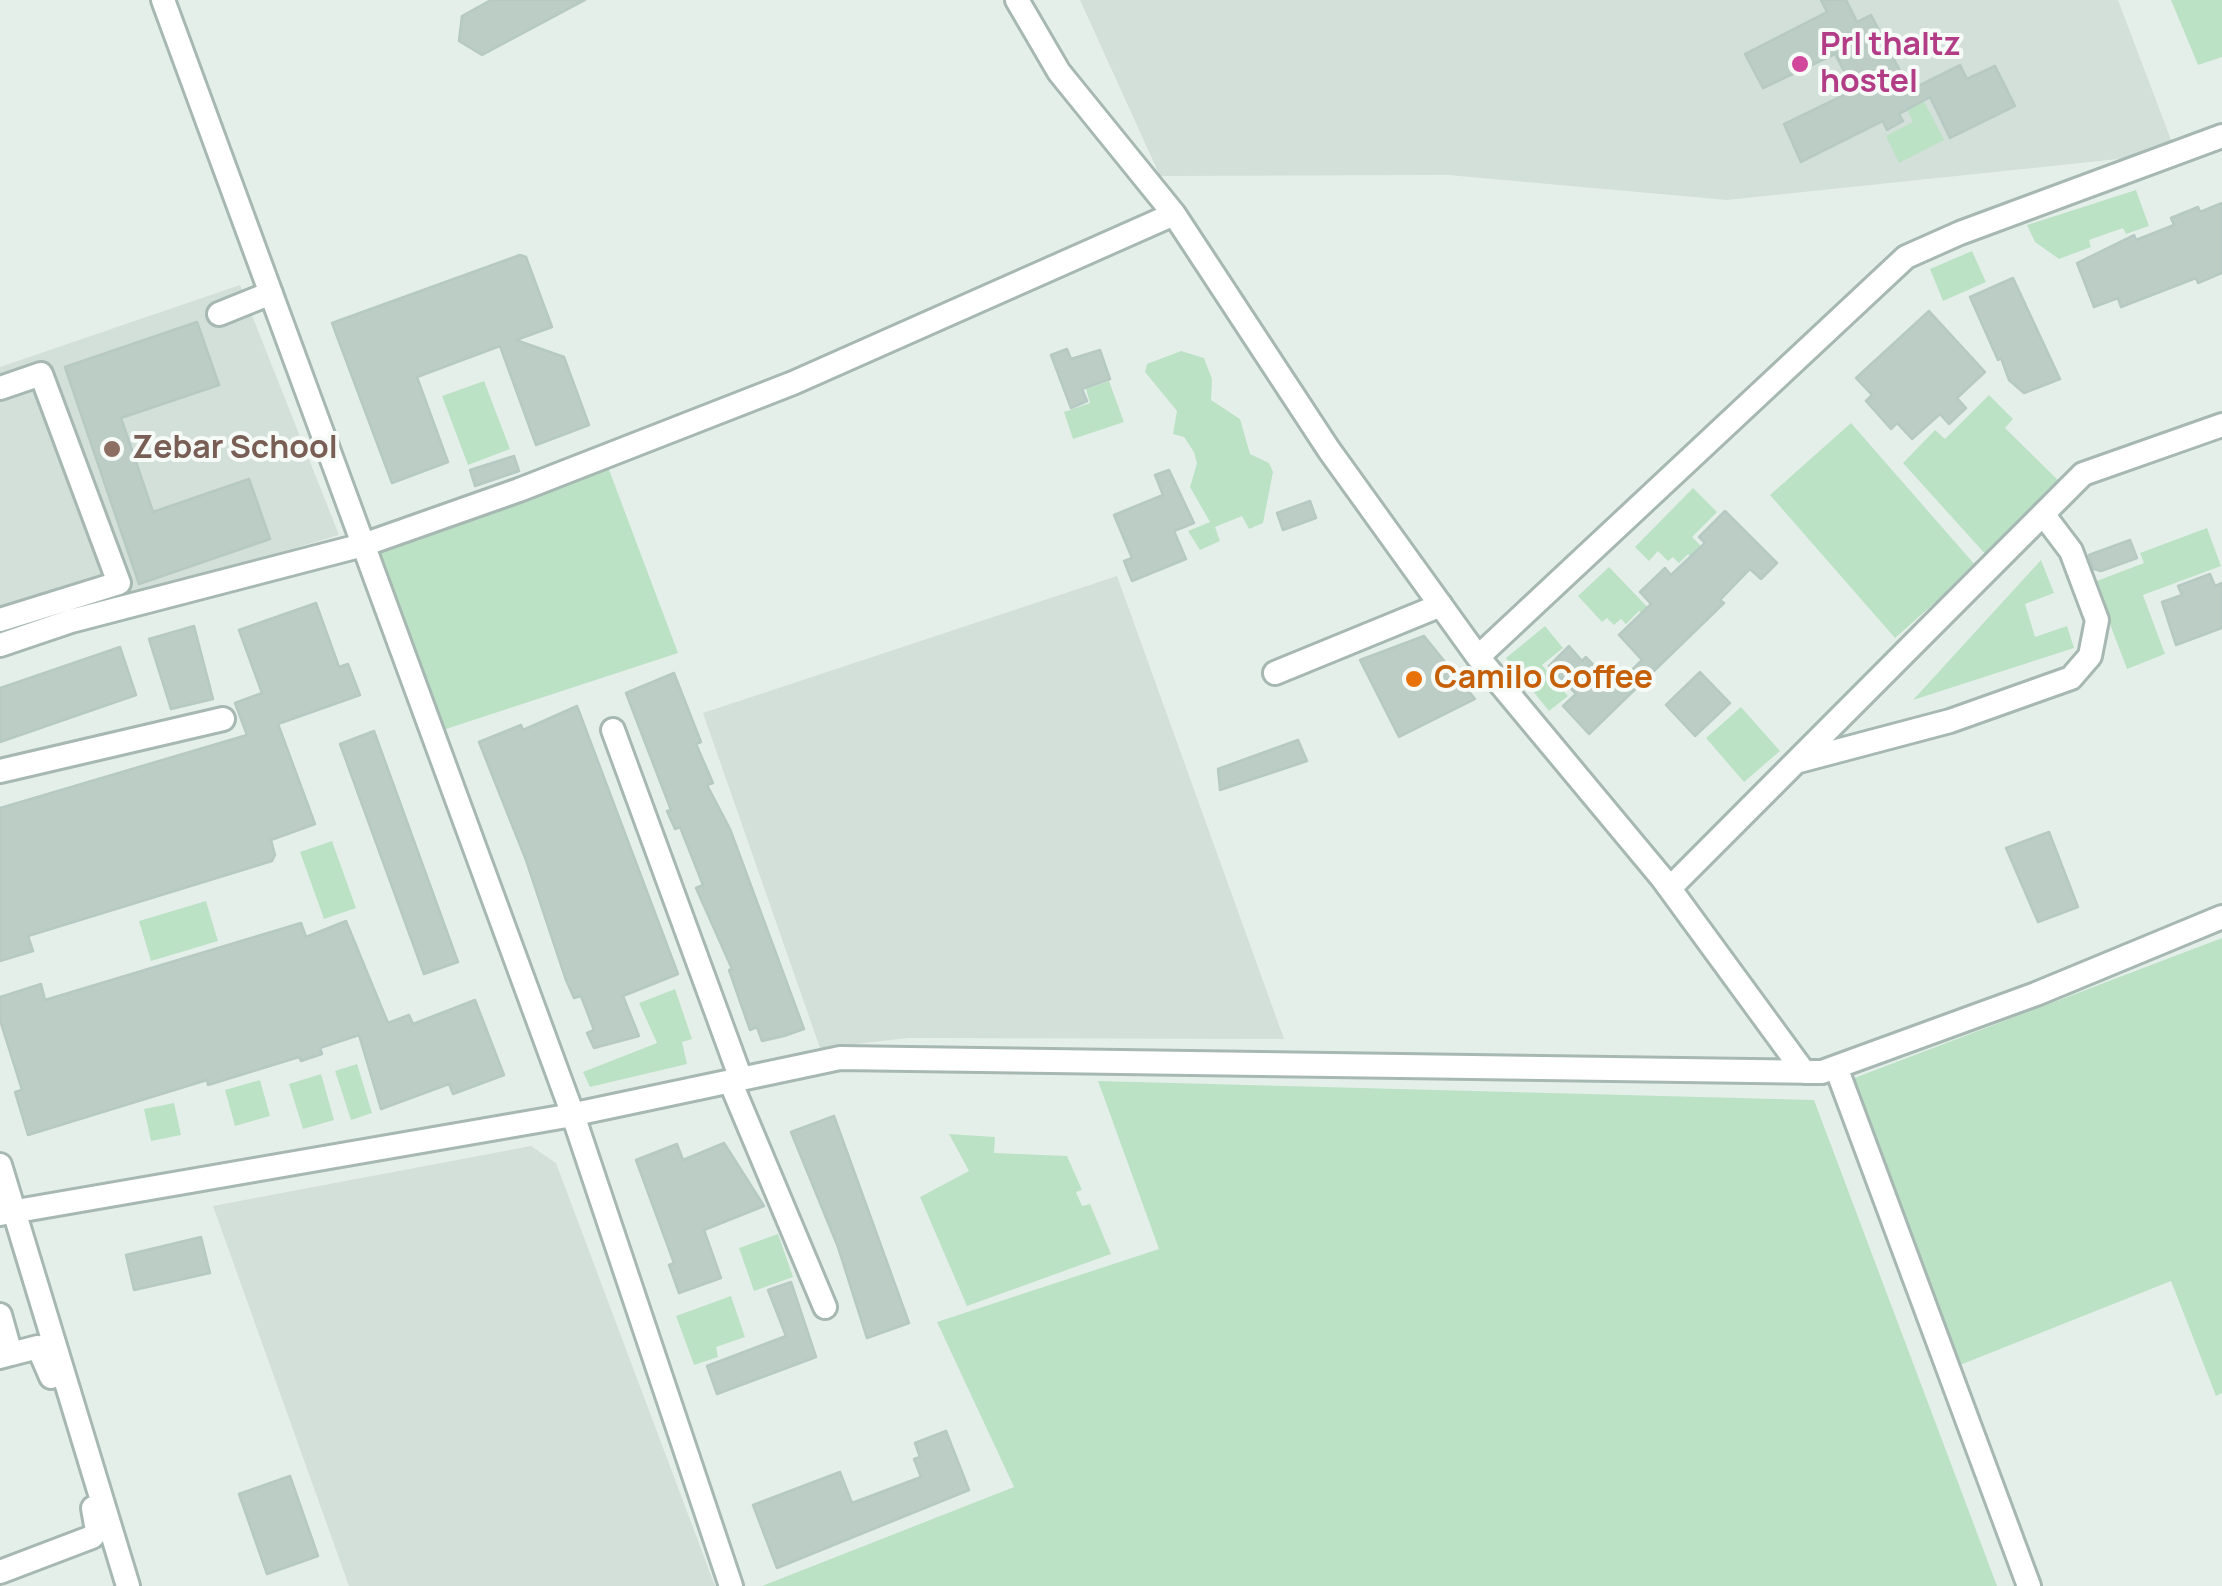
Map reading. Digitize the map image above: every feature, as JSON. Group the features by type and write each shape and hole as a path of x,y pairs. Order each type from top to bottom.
{"street":[{"path":"163,0 572,1114 731,1586"},
{"path":"1017,0 1059,72 1174,214 1329,450 1478,657 1670,888 1804,1072"},
{"path":"1478,657 1906,257 1960,233 2222,136"},
{"path":"0,645 70,621 363,545 794,383 1174,214"},
{"path":"219,314 271,293"},
{"path":"0,388 42,374 119,583 0,620"},
{"path":"1670,888 2083,474 2222,425"},
{"path":"1795,762 1950,720 2071,678 2090,656 2097,620 2071,551 2044,514"},
{"path":"1274,673 1441,605"},
{"path":"0,771 223,719"},
{"path":"613,730 736,1080 825,1307"},
{"path":"8,1212 572,1114 840,1058 1804,1072 1836,1067 2036,994 2222,916"},
{"path":"1836,1067 2029,1586"},
{"path":"0,1165 8,1212 128,1586"},
{"path":"0,1314 6,1356 38,1347 42,1351 97,1531 92,1538 0,1572"}],"shaded area":[{"path":"1080,0 2118,0 2176,153 1727,200 1448,175 1160,176"},
{"path":"240,285 339,535 0,635 0,367"},
{"path":"1117,576 1284,1039 908,1038 820,1048 703,713"},
{"path":"531,1146 556,1163 715,1586 349,1586 213,1206"}],"green space":[{"path":"2171,0 2222,0 2222,57 2198,65"},
{"path":"1914,82 1944,140 1899,163 1886,136 1913,122 1898,91"},
{"path":"2136,190 2149,226 2126,234 2123,228 2089,240 2091,247 2059,259 2035,242 2027,225"},
{"path":"1972,251 1986,282 1943,301 1930,269"},
{"path":"1181,351 1204,358 1212,379 1211,400 1240,419 1250,454 1269,463 1273,472 1263,523 1249,529 1242,516 1215,527 1220,541 1200,550 1188,531 1210,522 1190,487 1197,463 1194,452 1184,437 1173,434 1177,411 1145,372 1147,364"},
{"path":"484,381 510,449 468,465 442,396"},
{"path":"1109,381 1124,422 1073,439 1064,412 1090,403 1086,389"},
{"path":"1989,395 2013,419 2005,428 2060,482 1987,556 1903,463 1935,430 1945,439"},
{"path":"1851,423 1976,566 1895,638 1770,495"},
{"path":"608,467 678,653 440,731 374,550"},
{"path":"1693,488 1717,512 1692,537 1715,560 1705,570 1688,554 1679,563 1673,557 1668,561 1658,551 1649,561 1635,547"},
{"path":"2207,528 2221,566 2143,595 2165,654 2127,669 2094,582 2144,563 2140,553"},
{"path":"2041,560 2054,593 2025,604 2035,637 2067,626 2074,648 1913,700"},
{"path":"1609,567 1657,617 1651,623 1639,611 1626,624 1621,619 1614,625 1607,618 1602,622 1578,596"},
{"path":"1545,626 1563,648 1542,665 1568,696 1549,711 1506,658"},
{"path":"1741,707 1780,751 1744,782 1706,738"},
{"path":"332,841 356,908 324,919 300,852"},
{"path":"206,901 218,941 151,961 139,921"},
{"path":"2222,938 2222,1393 2216,1396 2171,1281 1955,1367 1849,1080"},
{"path":"675,989 692,1039 682,1042 687,1064 590,1087 583,1072 657,1043 639,1003"},
{"path":"357,1064 372,1113 351,1120 335,1071"},
{"path":"321,1074 334,1120 303,1129 289,1084"},
{"path":"260,1080 270,1116 235,1126 225,1090"},
{"path":"1098,1081 1814,1100 1997,1586 762,1586 1014,1487 937,1322 1159,1249"},
{"path":"174,1103 181,1135 151,1141 144,1109"},
{"path":"949,1134 995,1137 994,1153 1067,1156 1082,1190 1076,1192 1082,1206 1090,1204 1111,1254 967,1306 920,1197 969,1171"},
{"path":"778,1234 793,1277 754,1291 739,1248"},
{"path":"731,1296 745,1337 716,1347 718,1357 694,1365 676,1316"}],"building":[{"path":"491,0 585,0 482,55 459,41 462,16"},
{"path":"1821,0 1846,0 1857,22 1871,15 1910,90 1960,65 1967,79 1995,66 2015,106 1950,138 1930,97 1899,114 1903,121 1887,130 1883,121 1801,162 1784,124 1854,90 1835,54 1763,88 1745,54 1827,12"},
{"path":"2222,203 2222,273 2198,283 2196,278 2121,307 2118,298 2094,307 2077,263 2134,235 2136,240 2174,225 2171,218"},
{"path":"520,255 526,257 552,327 516,340 564,357 589,425 536,445 500,346 417,377 448,462 392,483 332,323"},
{"path":"2013,278 2060,379 2024,393 2009,380 1970,297"},
{"path":"1929,311 1985,372 1957,398 1966,408 1949,424 1940,414 1912,439 1897,423 1891,429 1866,401 1872,395 1856,378"},
{"name":"Zebar School","path":"197,322 219,385 121,418 153,512 249,479 270,539 139,584 65,367"},
{"path":"1067,349 1071,359 1100,350 1110,379 1082,389 1087,401 1071,408 1051,355"},
{"path":"514,456 519,471 475,486 470,470"},
{"path":"1169,470 1194,523 1174,531 1186,559 1132,581 1124,561 1132,558 1114,515 1163,495 1155,475"},
{"path":"1310,501 1316,518 1283,530 1277,513"},
{"path":"1725,511 1777,563 1761,579 1750,569 1720,600 1724,603 1589,734 1563,706 1576,694 1549,666 1569,646 1582,661 1586,657 1615,687 1642,660 1619,635 1651,604 1640,592 1665,568 1671,575 1705,543 1699,537"},
{"path":"2130,540 2137,558 2101,571 2094,569 2089,555"},
{"path":"2210,574 2215,586 2222,583 2222,628 2176,645 2162,602 2182,595 2178,586"},
{"path":"316,603 339,667 348,664 360,695 278,724 315,824 271,840 275,855 272,861 28,936 33,951 0,961 0,808 247,735 235,703 262,693 239,630"},
{"path":"194,626 213,699 171,709 149,639"},
{"name":"Camilo Coffee","path":"1424,636 1475,699 1399,737 1360,660"},
{"path":"120,647 136,695 0,742 0,688"},
{"path":"1700,672 1730,703 1695,736 1666,705"},
{"path":"674,673 701,742 696,744 713,783 707,785 730,829 804,1029 784,1036 762,1041 757,1027 750,1030 729,970 732,969 696,888 703,885 680,827 675,829 667,811 671,810 626,693"},
{"path":"577,706 678,974 623,996 639,1036 594,1048 587,1033 594,1030 581,996 574,998 566,980 526,860 479,742 521,725 523,730"},
{"path":"374,731 458,962 424,974 340,744"},
{"path":"1298,740 1307,761 1220,790 1218,769"},
{"path":"2049,832 2078,907 2038,922 2006,848"},
{"path":"346,921 388,1023 409,1015 413,1024 475,1000 504,1075 453,1094 449,1084 381,1109 359,1035 320,1048 322,1054 301,1061 299,1057 208,1085 207,1080 28,1135 15,1092 22,1090 0,1020 0,997 41,984 45,1000 301,923 306,937"},
{"path":"834,1116 909,1323 867,1338 838,1247 791,1132"},
{"path":"724,1143 764,1206 704,1230 721,1278 679,1293 669,1265 674,1263 636,1160 677,1144 683,1160"},
{"path":"201,1237 210,1273 134,1290 126,1255"},
{"path":"791,1282 816,1357 717,1394 707,1366 786,1336 768,1290"},
{"path":"946,1431 969,1490 777,1568 753,1505 840,1472 852,1503 921,1477 914,1459 920,1457 915,1443"},
{"path":"290,1476 318,1556 267,1574 239,1494"}],"place":[{"name":"Prl thaltz hostel","path":"1800,64"},
{"name":"Zebar School","path":"112,449"},
{"name":"Camilo Coffee","path":"1414,679"}]}
